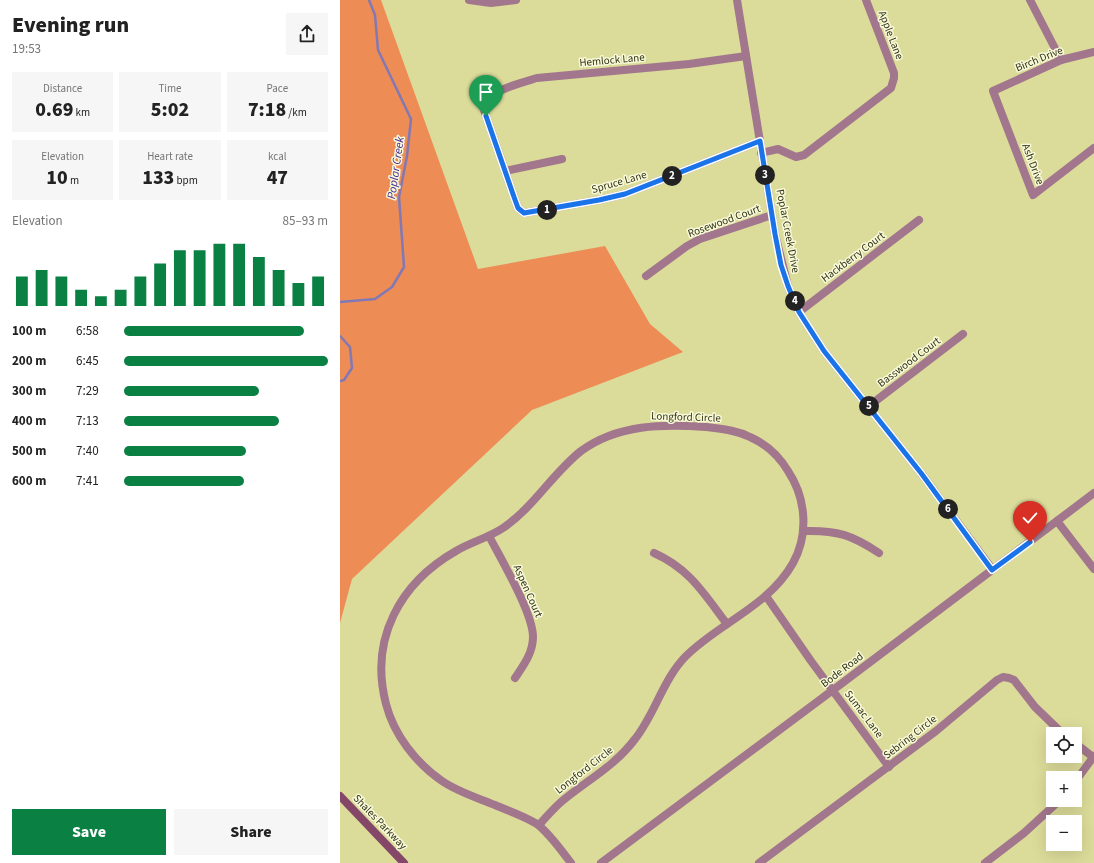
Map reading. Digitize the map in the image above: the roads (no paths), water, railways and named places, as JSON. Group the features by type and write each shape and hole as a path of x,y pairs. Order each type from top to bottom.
{"street":[{"path":"469,0 491,3 516,0"},
{"name":"Poplar Creek Drive","path":"737,0 761,153 781,265 799,312 824,351 869,406 992,570"},
{"name":"Apple Lane","path":"761,153 778,149 796,157 804,155 886,94 891,88 894,78 891,65 866,0"},
{"path":"1030,0 1061,60"},
{"name":"Birch Drive","path":"993,91 1061,60 1094,52"},
{"name":"Hemlock Lane","path":"484,101 503,90 537,78 688,64 746,56"},
{"name":"Ash Drive","path":"993,91 1033,195 1094,148"},
{"name":"Spruce Lane","path":"484,101 483,107 518,208 524,213 625,194 760,141"},
{"path":"505,171 562,159"},
{"name":"Rosewood Court","path":"646,276 686,246 700,239 772,215"},
{"name":"Hackberry Court","path":"799,312 919,220"},
{"name":"Basswood Court","path":"869,406 963,334"},
{"name":"Longford Circle","path":"650,426 694,426 728,429 748,436 764,444 781,461 799,492 803,507 804,531 794,563 784,577 766,596 687,655 678,666 634,741 603,771 559,804 539,825 510,811 456,789 429,770 411,752 397,731 391,718 383,689 382,662 384,644 396,608 407,591 418,578 458,549 489,536 522,513 564,467 581,451 612,434 650,426"},
{"name":"Bode Road","path":"601,863 833,691 1094,493"},
{"path":"1057,521 1094,569"},
{"path":"804,531 838,533 850,536 860,540 879,553"},
{"name":"Aspen Court","path":"489,536 524,604 532,627 532,648 527,660 515,678"},
{"path":"654,553 671,561 690,576 727,624"},
{"name":"Sumac Lane","path":"766,596 889,767"},
{"name":"Sebring Circle","path":"760,863 936,731 997,680 1009,678 1014,680 1048,721 1055,727"},
{"path":"1082,748 1094,756 1082,772"},
{"name":"Shales Parkway","path":"340,796 404,863"},
{"path":"985,863 1024,833 1052,807"},
{"path":"539,825 571,863"}],"waterway":[{"name":"Poplar Creek","path":"340,302 375,299 392,287 404,267 399,197 407,156 411,119 378,50 375,15 369,0"},
{"name":"Poplar Creek","path":"340,336 350,347 352,368 344,380 340,381"}]}
